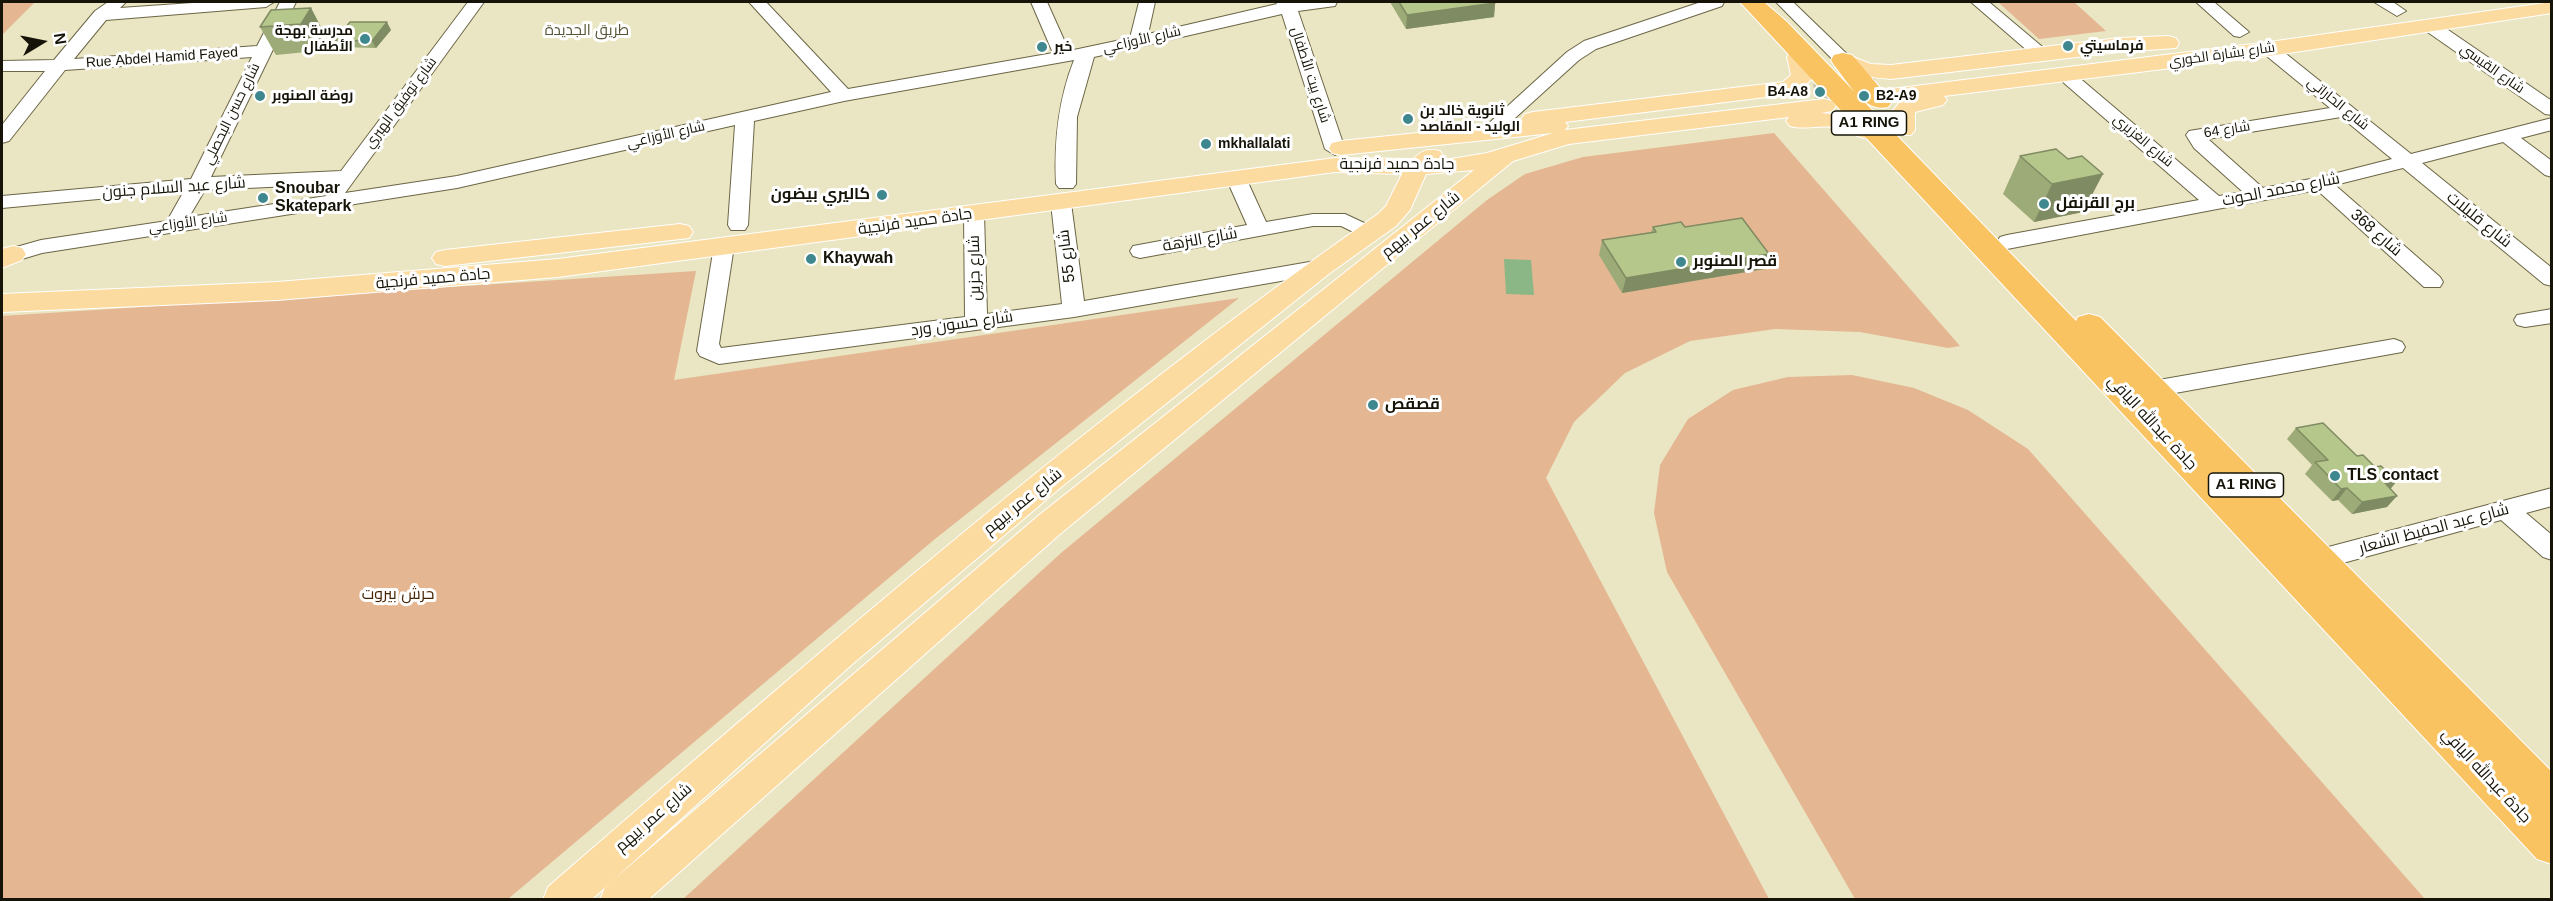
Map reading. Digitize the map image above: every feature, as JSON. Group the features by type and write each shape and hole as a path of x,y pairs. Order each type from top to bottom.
{"highway":[{"name":"جادة عبدالله اليافي","path":"1751,2 1779,27 1996,244 2552,844"},
{"name":"جادة عبدالله اليافي","path":"1768,2 1939,171 1996,244 2153,389 2552,800"},
{"path":"1798,57 1870,133 1996,244"},
{"path":"1843,60 1939,171"}],"main road":[{"name":"شارع بشارة الخوري","path":"2172,52 2241,32 2389,6 2459,2"},
{"name":"شارع بشارة الخوري","path":"1886,91 2172,52 2269,49 2550,9"},
{"path":"1843,60 1867,70 1891,72 2043,55 2172,52"},
{"path":"1903,130 1902,114 1907,107 1916,104 2155,68 2172,52"},
{"path":"1505,140 1790,88 1803,76 1798,57"},
{"path":"1819,101 1566,137 1505,140 1819,101"},
{"path":"1505,140 1825,119 1844,122 1870,133"},
{"name":"شارع عمر بيهم","path":"562,900 837,657 1049,480 1321,267 1379,227 1397,210 1412,154 1430,157 1476,144 1505,140"},
{"name":"شارع عمر بيهم","path":"619,900 1049,525 1356,277 1505,140"},
{"name":"جادة حميد فرنجية","path":"2,303 277,291 558,268 731,236 1335,157 1412,154"},
{"path":"1335,157 1378,181 1388,200 1379,227"},
{"name":"جادة حميد فرنجية","path":"2,283 339,268 974,214 1063,193 1236,178 1335,157"},
{"path":"1321,267 1356,277"}],"street":[{"path":"2,136 101,15 118,2"},
{"path":"101,15 266,2"},
{"name":"شارع حسن البحصلي","path":"175,225 198,184 288,2"},
{"name":"شارع توفيق الهبري","path":"327,204 476,2"},
{"path":"757,2 844,95"},
{"path":"1039,2 1063,56"},
{"path":"1138,41 1147,2"},
{"name":"شارع الأوزاعي","path":"4,256 40,247 457,182 844,95 1086,52 1286,4 1329,2"},
{"name":"شارع عمر بيهم","path":"1505,140 1573,56 1590,45 1716,2"},
{"path":"1742,2 1751,7 1798,57"},
{"path":"1784,2 1843,60"},
{"path":"1979,2 2043,55"},
{"path":"2204,2 2241,32"},
{"name":"شارع بيت الأطفال","path":"1286,4 1335,157"},
{"name":"شارع القيسي","path":"2432,27 2552,110"},
{"name":"شارع الحاراتي","path":"2269,49 2407,160"},
{"name":"Rue Abdel Hamid Fayed","path":"2,66 61,65 263,51"},
{"name":"شارع 55","path":"1074,310 1063,193 1064,132 1072,92 1086,52"},
{"name":"شارع الغزيري","path":"2070,80 2215,203"},
{"name":"شارع 64","path":"2259,195 2201,144 2196,135 2346,111"},
{"path":"731,236 746,117"},
{"name":"شارع محمد الحوت","path":"1996,244 2321,183 2552,124"},
{"path":"2505,135 2552,171"},
{"name":"شارع قليلات","path":"2407,160 2552,279"},
{"name":"شارع عبد السلام جنون","path":"2,201 198,184 346,177"},
{"name":"شارع النزهة","path":"1236,178 1260,229"},
{"name":"شارع 368","path":"2321,183 2432,282"},
{"name":"شارع جزين","path":"974,214 976,322"},
{"name":"شارع النزهة","path":"1140,251 1260,229 1334,219 1379,227"},
{"path":"2486,226 2507,223"},
{"name":"شارع حسون ورد","path":"731,236 708,344 708,351 719,356 1074,310 1321,267"},
{"path":"2525,320 2552,316"},
{"path":"2153,389 2394,347"},
{"name":"شارع عبد الحفيظ الشعار","path":"2317,560 2552,497"},
{"path":"2506,510 2552,550"}],"green space":[{"path":"2,2 35,2 2,35"},
{"path":"1998,2 2074,2 2106,31 2039,39"},
{"path":"1774,133 1960,346 1948,348 1860,332 1775,329 1690,341 1625,373 1574,422 1546,478 1769,899 682,900 1061,553 1487,200 1525,174 1583,157"},
{"name":"حرش بيروت","path":"696,271 674,380 1239,298 935,539 508,899 2,899 2,316"},
{"path":"1852,375 1914,388 1968,410 2028,449 2425,899 1855,899 1667,572 1654,513 1660,465 1688,419 1733,390 1788,377"}],"shaded area":[{"path":"1504,259 1531,260 1534,295 1506,294"}],"building":[{"path":"1399,2 1494,2 1495,3 1407,15"},
{"path":"311,8 301,24 260,27 271,10"},
{"path":"350,22 387,22 372,41 335,40"},
{"path":"2056,149 2068,159 2082,156 2103,174 2052,184 2020,156"},
{"path":"1742,218 1769,254 1626,278 1602,240 1656,232 1653,227 1681,222 1685,227"},
{"path":"2323,423 2357,456 2363,455 2375,467 2381,466 2397,481 2385,483 2397,496 2362,502 2347,488 2341,489 2315,462 2328,460 2296,428"}],"tunnel":[{"path":"1815,96 1881,86"}],"place":[{"name":"مدرسة بهجة الأطفال","path":"365,39"},
{"name":"فرماسيتي","path":"2068,46"},
{"name":"خير","path":"1042,47"},
{"name":"B4-A8","path":"1820,92"},
{"name":"روضة الصنوبر","path":"260,96"},
{"name":"B2-A9","path":"1864,96"},
{"name":"ثانوية خالد بن الوليد - المقاصد","path":"1408,119"},
{"name":"mkhallalati","path":"1206,144"},
{"name":"كاليري بيضون","path":"882,195"},
{"name":"Snoubar Skatepark","path":"263,198"},
{"name":"برج القرنفل","path":"2044,204"},
{"name":"Khaywah","path":"811,259"},
{"name":"قصر الصنوبر","path":"1681,262"},
{"name":"قصقص","path":"1373,405"},
{"name":"TLS contact","path":"2335,476"}],"district":[{"name":"طريق الجديدة","path":"587,31"}]}
